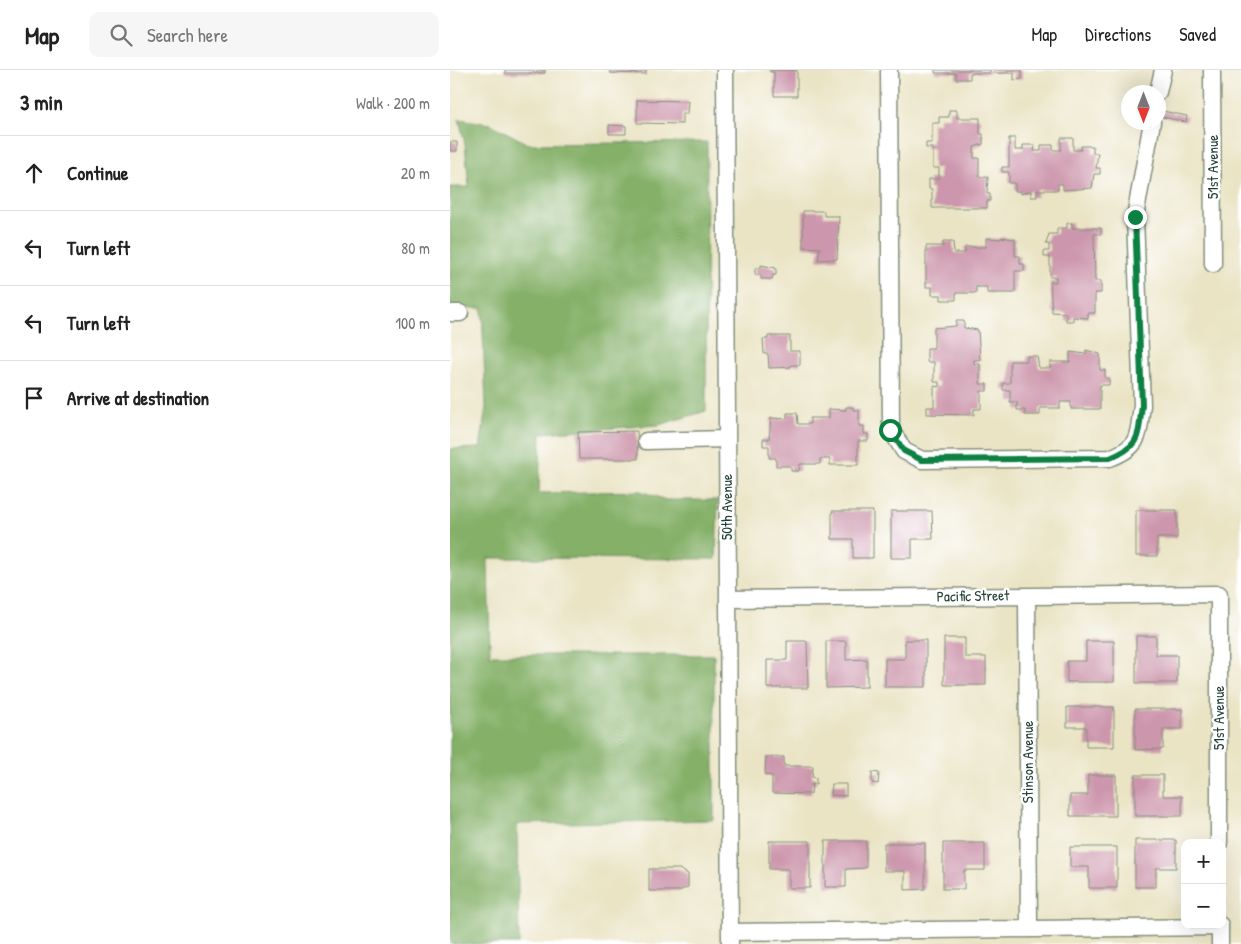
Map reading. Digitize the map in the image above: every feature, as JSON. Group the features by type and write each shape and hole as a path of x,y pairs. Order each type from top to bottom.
{"street":[{"name":"50th Avenue","path":"725,70 730,938"},
{"path":"889,70 890,430 904,451 922,460 1110,458 1128,451 1138,435 1142,405 1135,217 1151,130"},
{"path":"1160,85 1163,70"},
{"name":"51st Avenue","path":"1212,70 1213,264"},
{"path":"646,440 727,439"},
{"name":"51st Avenue","path":"1219,594 1219,839"},
{"name":"Pacific Street","path":"728,599 1219,594"},
{"name":"Stinson Avenue","path":"1027,596 1028,929"},
{"path":"730,938 1181,927"},
{"path":"1220,929 1220,944"}],"green space":[{"path":"459,119 491,124 528,144 707,142 706,411 659,425 541,433 539,493 640,491 666,500 718,500 716,559 488,558 490,655 714,655 714,820 517,824 519,944 450,944 450,449 480,448 486,407 482,308 450,308 450,187 469,187 465,144"}],"building":[{"path":"505,70 545,70 545,73 505,73"},
{"path":"610,70 646,70 646,74 610,73"},
{"path":"770,70 797,70 797,96 774,96 774,72 770,72"},
{"path":"935,70 990,70 990,73 970,73 970,79 956,79 956,73 935,73"},
{"path":"994,70 1022,70 1022,79 1014,80 1014,73 994,73"},
{"path":"637,100 688,101 687,114 682,114 682,124 637,123"},
{"path":"949,110 957,110 957,118 980,118 980,134 983,134 983,144 974,147 974,158 979,158 979,177 988,177 987,194 990,194 990,201 987,201 987,208 932,208 932,189 929,189 929,179 939,179 939,168 933,168 933,148 926,148 926,143 932,143 932,123 939,123 939,117 949,117"},
{"path":"1166,112 1187,116 1186,122 1166,118"},
{"path":"609,125 626,126 626,134 609,134"},
{"path":"1009,138 1015,138 1015,150 1023,150 1023,145 1035,145 1034,151 1041,151 1041,145 1053,145 1053,150 1061,150 1061,138 1073,138 1073,150 1081,150 1081,146 1093,146 1093,153 1098,153 1096,168 1100,168 1100,174 1094,174 1092,188 1063,190 1063,184 1058,184 1058,190 1037,190 1037,197 1031,197 1031,191 1020,194 1020,191 1015,191 1015,183 1009,183 1009,172 1002,172 1002,167 1009,167"},
{"path":"450,142 457,142 457,151 450,151"},
{"path":"803,211 824,211 824,216 839,216 837,259 818,260 820,248 803,247"},
{"path":"1067,223 1072,223 1072,228 1101,228 1101,234 1094,234 1095,281 1101,281 1101,293 1095,293 1095,313 1088,313 1088,318 1073,317 1073,321 1066,321 1066,313 1052,312 1050,282 1056,282 1056,277 1050,277 1050,257 1044,257 1044,251 1049,251 1049,244 1046,244 1049,234 1057,234 1057,228 1067,228"},
{"path":"1001,237 1015,239 1015,256 1020,256 1020,264 1024,264 1024,271 1015,271 1015,293 987,293 987,287 976,287 976,293 956,293 956,300 941,300 941,295 932,295 932,287 926,287 926,246 943,246 943,242 953,242 954,253 965,253 965,247 986,247 986,238 1001,239"},
{"path":"761,265 776,268 776,275 773,275 772,279 761,279 761,275 755,275 755,268 761,268"},
{"path":"956,321 964,321 964,328 978,330 980,360 974,360 974,364 980,364 980,384 987,384 987,391 981,391 981,409 974,409 974,415 927,414 927,407 934,407 934,386 939,387 939,382 934,382 934,362 927,362 927,348 934,348 934,328 956,326"},
{"path":"768,336 790,336 790,351 800,351 800,365 769,368 768,354 764,354 763,339 768,339"},
{"path":"1086,350 1100,354 1100,370 1105,370 1105,378 1109,378 1109,385 1100,385 1100,409 1071,409 1071,402 1060,402 1060,408 1040,408 1040,415 1025,415 1025,410 1017,410 1017,402 1010,402 1010,390 1003,390 1003,383 1010,383 1010,361 1027,361 1027,356 1037,356 1039,368 1050,368 1050,362 1070,362 1070,352 1086,354"},
{"path":"846,407 853,407 853,410 859,410 859,426 864,426 864,434 868,434 868,441 858,441 858,465 830,465 830,459 820,459 820,464 800,464 799,471 791,471 791,466 776,466 776,458 769,458 769,446 763,446 763,439 769,439 771,418 787,419 787,413 797,413 798,424 810,424 810,418 829,418 829,409 846,410"},
{"path":"637,431 638,459 579,459 578,432"},
{"path":"1136,510 1177,510 1177,538 1157,538 1157,556 1136,556"},
{"path":"832,511 873,511 873,558 853,558 853,539 832,539"},
{"path":"891,511 932,511 933,539 912,539 912,558 891,558"},
{"path":"1136,636 1156,636 1156,655 1177,655 1177,683 1136,683"},
{"path":"944,638 965,638 965,657 986,657 986,685 944,685"},
{"path":"905,640 926,640 926,687 885,687 885,659 905,659"},
{"path":"787,641 807,641 808,688 767,688 767,660 787,660"},
{"path":"826,641 846,641 846,660 867,659 867,687 826,688"},
{"path":"1086,641 1114,641 1114,682 1067,682 1067,661 1086,661"},
{"path":"1067,707 1114,707 1114,747 1086,747 1086,727 1067,727"},
{"path":"1135,709 1182,709 1182,729 1163,729 1163,749 1135,750"},
{"path":"766,757 784,757 784,766 813,766 812,777 816,778 816,784 812,784 811,794 772,793 772,776 765,775"},
{"path":"872,772 879,773 878,784 872,783"},
{"path":"1088,775 1116,775 1116,816 1070,816 1070,795 1088,795"},
{"path":"1135,775 1163,775 1163,796 1182,796 1182,816 1135,816"},
{"path":"832,784 846,784 846,796 831,795"},
{"path":"1135,840 1176,840 1176,868 1156,868 1156,887 1135,887"},
{"path":"769,841 810,841 810,888 789,888 789,869 769,869"},
{"path":"825,841 866,841 866,868 846,869 846,887 825,887"},
{"path":"884,843 925,843 925,889 905,890 905,871 884,871"},
{"path":"943,843 985,843 985,870 964,870 964,889 943,889"},
{"path":"1070,847 1117,847 1117,888 1089,888 1089,867 1070,867"},
{"path":"649,869 679,869 688,874 688,887 679,891 649,891"}],"route":[{"path":"890,430 904,451 922,460 1110,458 1128,451 1138,435 1142,405 1135,217"}]}
